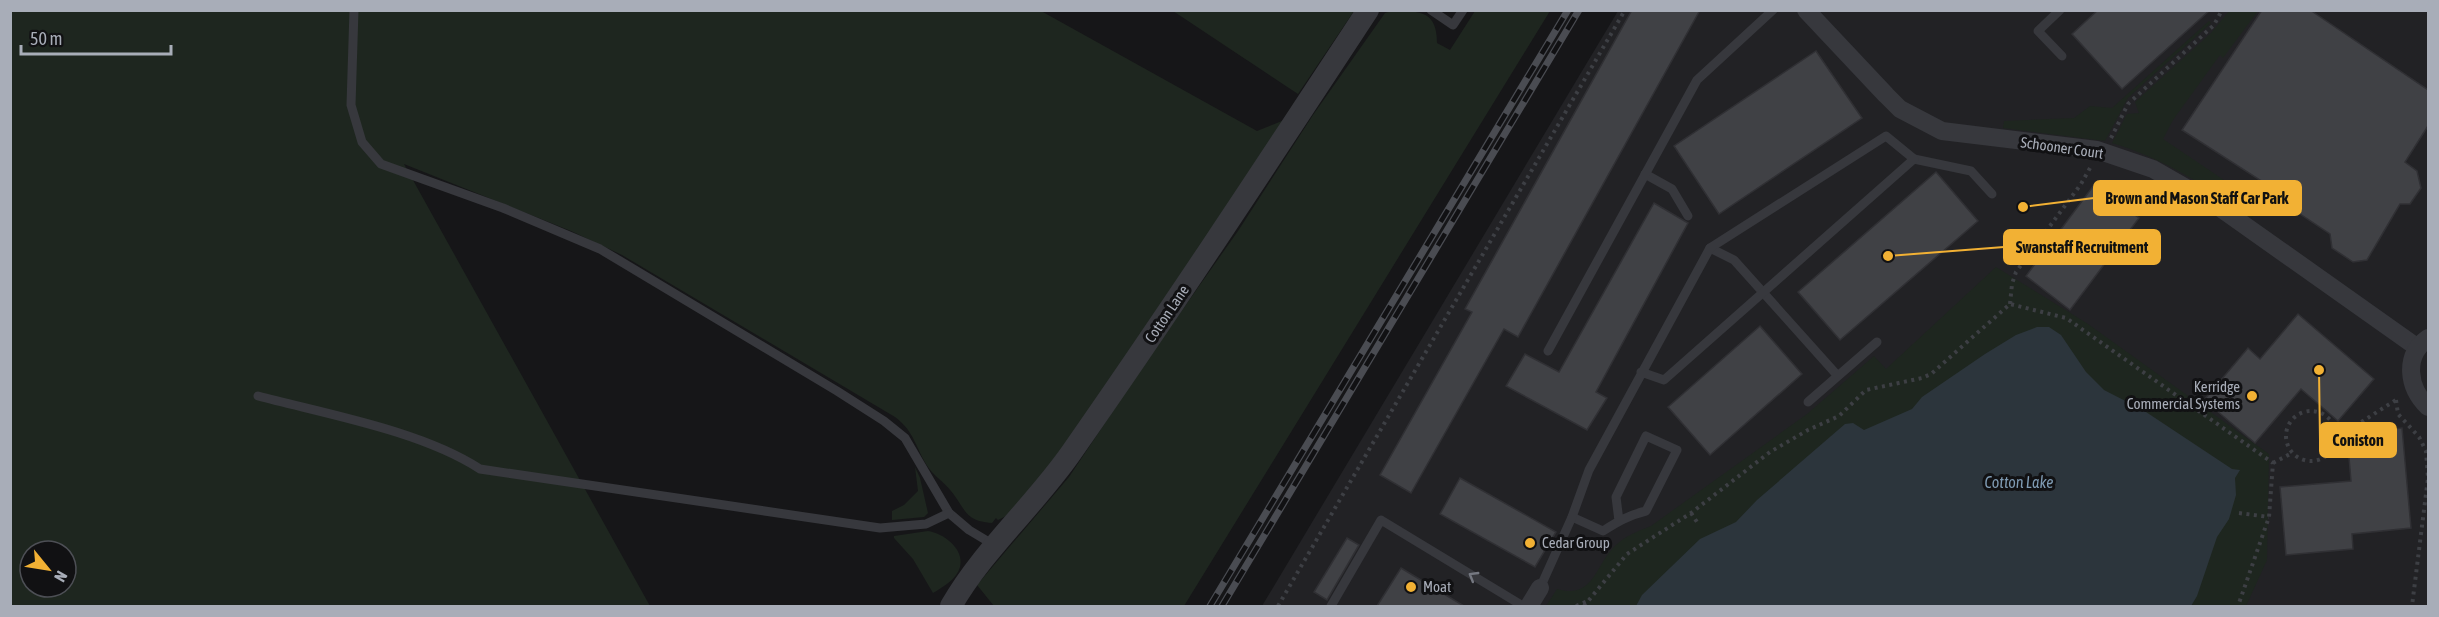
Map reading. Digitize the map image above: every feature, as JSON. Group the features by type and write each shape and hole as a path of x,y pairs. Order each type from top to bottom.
{"street":[{"name":"Cotton Lane","path":"951,606 966,583 1052,480 1161,325 1368,10"},
{"name":"Schooner Court","path":"1806,10 1899,109 1942,131 1967,136 2100,151 2152,170 2216,205 2423,343"},
{"path":"2423,343 2411,367 2413,386 2419,398 2428,407"},
{"path":"1528,606 1540,588"}],"lane":[{"path":"354,10 351,105 362,142 381,164 503,208 600,249 837,391 884,421 905,438 949,513 969,530 996,546"},
{"path":"1431,10 1454,25 1463,10"},
{"path":"1548,351 1697,80 1773,10"},
{"path":"2060,10 2038,31 2062,56"},
{"path":"1540,588 1572,517 1589,470 1710,248 1886,136 1914,159 1971,171 1992,194"},
{"path":"1641,372 1665,380 1914,159"},
{"path":"1645,174 1672,189 1688,216"},
{"path":"1710,248 1734,260 1837,375"},
{"path":"1808,402 1877,342"},
{"path":"258,396 391,431 460,456 480,469 880,528 926,524 949,513"},
{"path":"1572,517 1603,531 1619,521 1628,515 1646,511 1677,450 1646,435 1616,497 1619,521"},
{"path":"1331,606 1381,520 1523,606"}],"path":[{"path":"1278,606 1625,10"},
{"path":"1584,606 1627,554 1690,513 1770,453 1808,430 1839,416 1866,390 1931,374 2010,304 2016,272 2082,184 2128,104 2214,25 2222,10"},
{"path":"2010,304 2066,318 2273,463"},
{"path":"2336,438 2396,400 2413,386"},
{"path":"2396,400 2398,414 2419,436 2426,451 2428,478 2412,606"},
{"path":"2303,412 2320,412 2332,422 2336,438 2330,453 2315,461 2299,458 2292,453 2288,446 2287,430 2296,416 2303,412"},
{"path":"2273,463 2292,453"},
{"path":"2238,606 2269,517 2273,463"},
{"path":"1690,513 1697,522"},
{"path":"2239,513 2269,517"},
{"path":"1576,606 1589,600"}],"shaded area":[{"path":"10,11 1041,11 1257,131 1292,117 1045,474 1008,515 998,520 996,518 992,523 976,520 967,513 951,491 928,467 911,434 895,417 622,255 571,231 404,164 650,606 11,606"},
{"path":"1173,11 1354,11 1298,94"},
{"path":"1475,11 1550,11 1184,606 994,606 977,585 1069,477 1149,357 1238,231 1313,115 1385,13 1418,12 1430,18 1434,24 1437,43 1450,50"},
{"path":"1618,11 2428,11 2428,606 1262,606"},
{"path":"2229,11 2258,11 2223,58 2220,55 2173,120 2163,139 2261,205 2252,218 2169,166 2112,143 2127,114 2139,113 2135,102 2211,33"},
{"path":"2209,21 2211,23 2128,98 2105,141 2003,128 2004,121 2074,118 2090,106 2112,108"},
{"name":"Cotton Lake","path":"1996,267 2088,324 2269,454 2267,560 2246,606 1546,606 1557,589 1579,590 1586,585 1619,542 1651,526 1807,414 1874,356 1886,369"},
{"path":"915,467 920,478 928,513 924,517 892,520 892,511 904,505 918,491"},
{"path":"928,531 940,535 951,543 961,560 956,575 933,593 913,559 894,538 894,536"}],"water":[{"name":"Cotton Lake","path":"2037,327 2049,327 2061,335 2086,372 2104,390 2143,410 2232,469 2240,470 2235,478 2236,495 2229,519 2217,537 2197,596 2191,606 1636,606 1642,595 1700,539 1736,522 1757,500 1845,424 1853,423 1864,430 1912,409 1922,397 1985,354 2016,335"}],"building":[{"path":"1632,10 1700,10 1518,337 1504,329 1411,493 1380,475 1472,312 1465,309"},
{"path":"2098,10 2210,10 2122,89 2072,34"},
{"path":"2262,10 2310,10 2428,90 2428,126 2405,162 2417,171 2421,188 2410,204 2400,204 2367,260 2353,262 2332,248 2330,234 2288,206 2291,200 2182,130"},
{"path":"1816,51 1862,118 1719,214 1674,146"},
{"path":"1936,172 1978,221 1840,340 1798,292"},
{"path":"2094,185 2107,194 2111,189 2132,205 2128,210 2139,218 2070,310 2026,276"},
{"path":"1654,203 1688,223 1596,392 1607,398 1587,430 1506,386 1525,354 1559,372"},
{"path":"2298,314 2374,379 2338,421 2301,389 2255,443 2204,400 2248,348 2260,359"},
{"path":"1760,326 1802,374 1710,455 1668,407"},
{"path":"2402,428 2411,528 2352,534 2353,549 2286,555 2280,487 2351,481 2347,434"},
{"path":"1460,478 1556,532 1535,567 1440,514"},
{"path":"1347,538 1359,545 1327,600 1314,592"},
{"name":"Moat","path":"1401,568 1464,606 1377,606"}],"railway":[{"path":"1210,606 1568,10"},
{"path":"1222,606 1579,10"}],"place":[{"name":"Brown and Mason Staff Car Park","path":"2023,207"},
{"name":"Swanstaff Recruitment","path":"1888,256"},
{"name":"Coniston","path":"2319,370"},
{"name":"Kerridge Commercial Systems","path":"2252,396"},
{"name":"Cedar Group","path":"1530,543"},
{"name":"Moat","path":"1411,587"}]}
